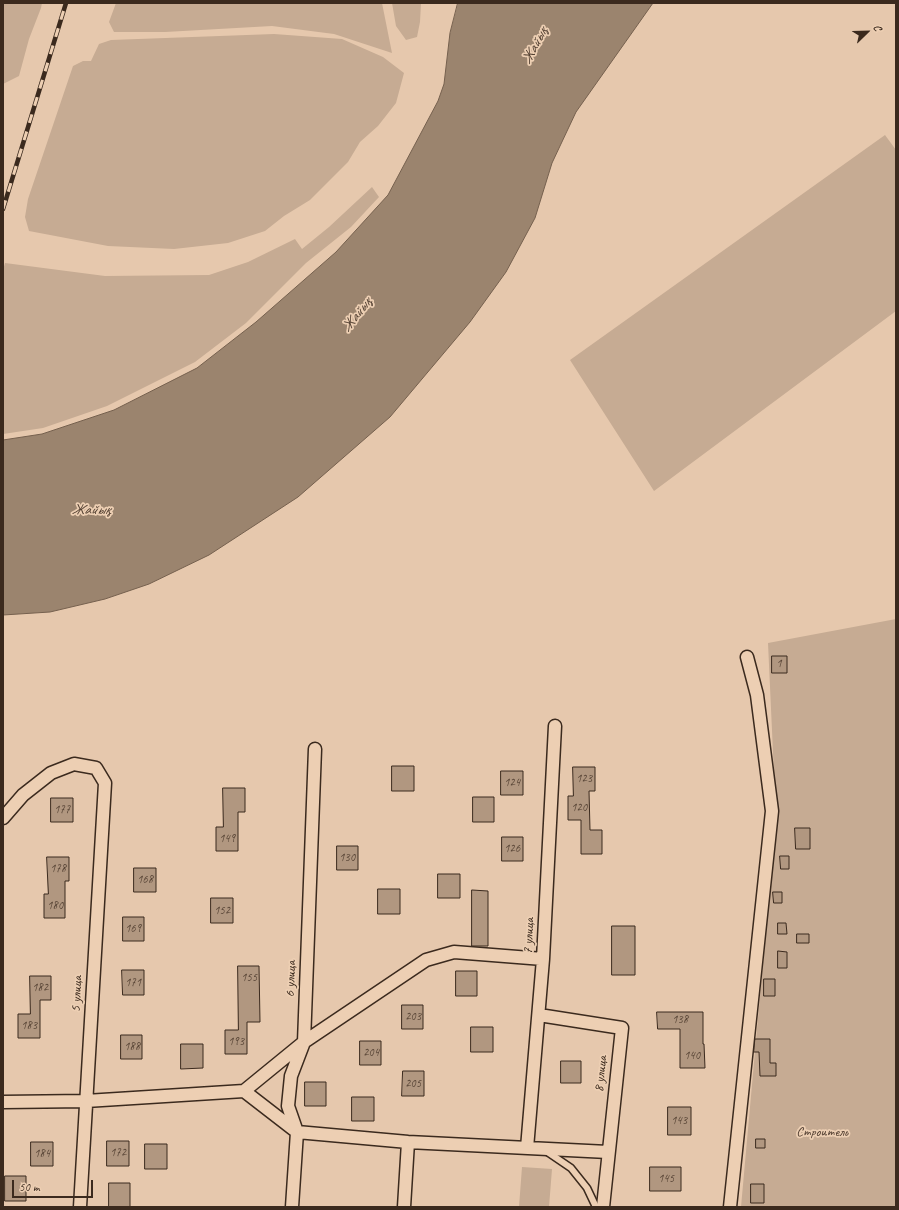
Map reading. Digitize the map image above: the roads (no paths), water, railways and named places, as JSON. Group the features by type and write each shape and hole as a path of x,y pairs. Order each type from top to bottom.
{"street":[{"path":"730,1207 772,811 757,695 747,657"},
{"name":"7 улица","path":"527,1148 543,958 555,726"},
{"name":"6 улица","path":"292,1207 296,1132 288,1106 291,1076 304,1042 314,749"},
{"name":"5 улица","path":"3,818 23,795 51,773 74,764 96,768 104,783 80,1207"},
{"path":"3,1102 86,1101 244,1091 304,1042 426,960 454,952 543,958"},
{"name":"8 улица","path":"539,1015 622,1028 603,1207"},
{"path":"244,1091 296,1132 408,1142 608,1152"},
{"path":"404,1207 408,1142"}],"lane":[{"path":"543,1149 571,1168 587,1188 596,1207"}],"water":[{"name":"Жайық","path":"458,3 653,3 576,112 552,163 535,218 506,272 470,322 390,417 298,497 209,555 149,584 105,599 50,612 3,615 3,440 42,434 114,410 197,368 256,322 336,252 388,195 438,101 444,84 450,33"}],"railway":[{"path":"3,209 66,3"}],"park label":[{"name":"Строитель","path":"822,1132"}]}
